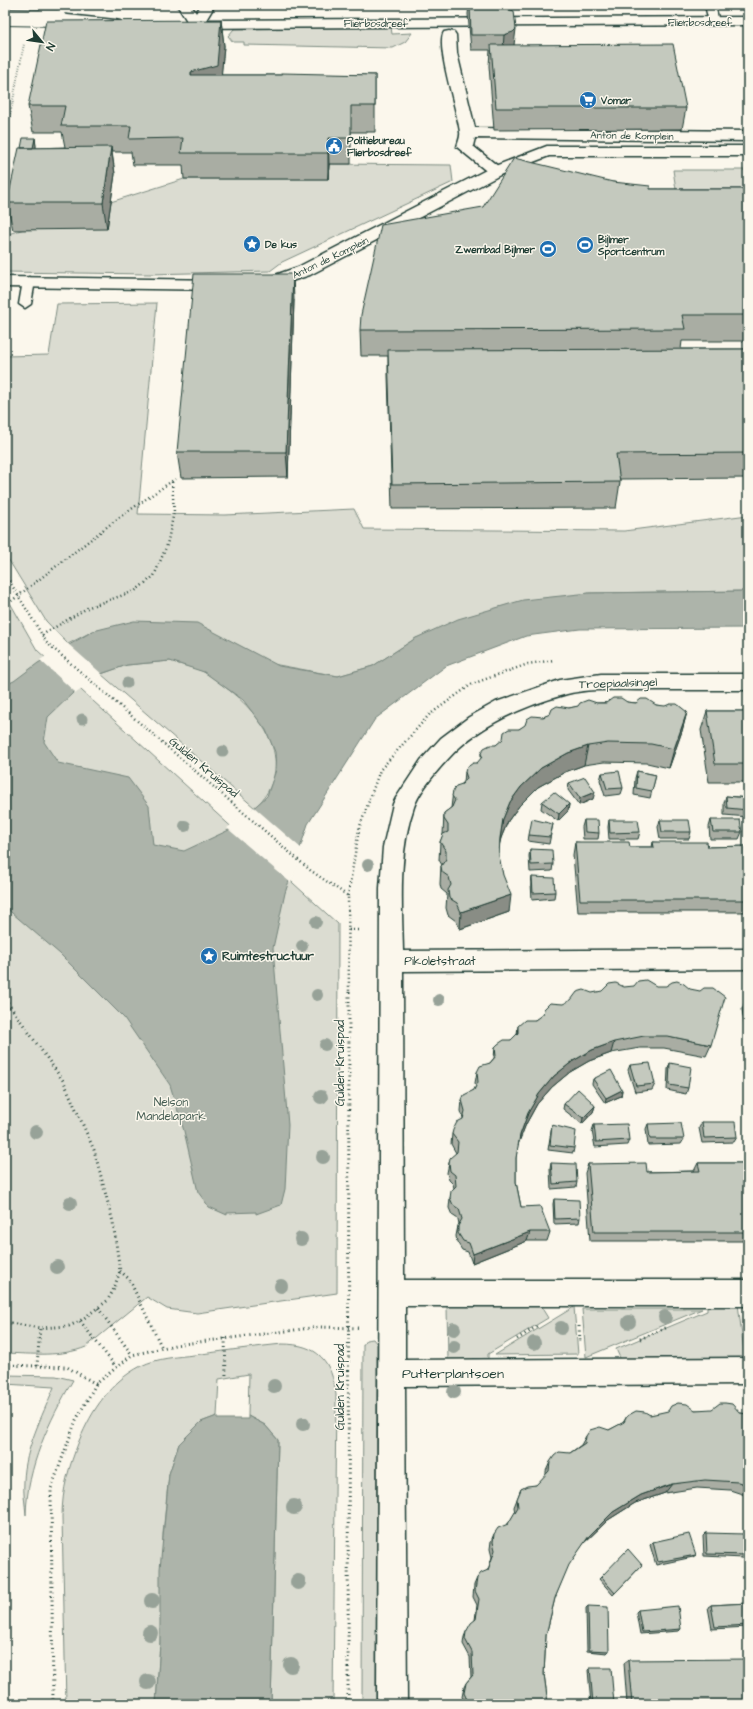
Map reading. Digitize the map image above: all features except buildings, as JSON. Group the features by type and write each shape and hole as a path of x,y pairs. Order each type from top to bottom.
{"street":[{"path":"184,5 196,24 208,5"},
{"path":"5,17 58,18 132,24"},
{"name":"Flierbosdreef","path":"175,24 748,21"},
{"path":"449,35 450,53 468,133 465,147 496,171"},
{"name":"Anton de Komplein","path":"468,133 748,136"},
{"name":"Anton de Komplein","path":"5,282 29,281 267,285 304,271 496,171 547,151 748,151"},
{"name":"Troepiaalsingel","path":"392,961 391,888 394,847 404,804 428,766 448,744 476,724 503,708 567,686 601,682 748,682"},
{"name":"Pikoletstraat","path":"393,1293 392,961 748,958"},
{"path":"392,1373 393,1293 748,1293"},
{"name":"Putterplantsoen","path":"392,1704 392,1373 748,1371"}],"lane":[{"path":"710,5 714,22"},
{"path":"25,304 29,281"}],"path":[{"path":"5,141 25,40"},
{"path":"5,606 117,519 176,479"},
{"path":"42,635 89,607 134,591 154,576 167,545 174,512 172,481"},
{"name":"Gulden Kruispad","path":"5,574 47,643 310,870 348,896 348,1704"},
{"path":"5,999 28,1029 64,1082 94,1150 113,1222 120,1271 113,1291 107,1301 80,1321 69,1326 40,1328 5,1322"},
{"path":"120,1271 130,1279 162,1348"},
{"path":"577,1294 580,1349"},
{"path":"98,1308 132,1355"},
{"path":"80,1321 116,1367"},
{"path":"489,1373 491,1354 544,1322"},
{"path":"632,1342 675,1324"},
{"path":"53,1704 51,1489 62,1455 76,1420 96,1384 132,1355 162,1348 225,1338 319,1327 349,1328"},
{"path":"37,1366 40,1328"},
{"path":"225,1338 226,1377"},
{"path":"5,1365 68,1367 96,1384"}],"green space":[{"path":"391,27 392,34 412,33 405,42 393,48 244,45 244,42 233,42 228,36 234,29"},
{"path":"329,164 451,165 453,182 282,262 270,271 149,274 5,272 5,235 184,179 328,179"},
{"path":"673,170 748,170 748,215 680,215"},
{"path":"157,303 138,514 225,515 354,509 364,529 624,531 748,515 748,591 589,593 416,638 373,666 338,676 93,631 68,644 46,621 5,554 5,356 49,355 57,304"},
{"name":"Nelson Mandelapark","path":"5,594 37,650 338,924 337,1293 197,1313 167,1309 147,1297 86,1347 57,1354 5,1353"},
{"path":"170,661 202,671 211,677 240,699 263,727 271,743 275,759 274,775 268,792 255,808 101,674 127,665"},
{"path":"707,1304 738,1304 745,1359 621,1360 616,1349 707,1311"},
{"path":"540,1305 548,1318 488,1354 488,1360 448,1360 447,1306"},
{"path":"574,1307 578,1354 495,1355"},
{"path":"582,1309 702,1309 586,1357"},
{"path":"373,1339 377,1344 376,1704 362,1704 363,1345 366,1340"},
{"path":"282,1344 305,1347 314,1351 321,1357 327,1364 331,1373 336,1395 333,1704 271,1704 278,1440 265,1425 248,1416 249,1374 219,1379 217,1416 201,1422 179,1444 169,1474 163,1534 160,1643 156,1704 66,1704 62,1517 63,1497 69,1469 75,1451 96,1408 120,1380 147,1363 174,1357"},
{"path":"5,1375 56,1376 73,1380 48,1428 35,1462 30,1479 26,1515 24,1485 27,1457 54,1387 5,1384"}],"shaded area":[{"path":"748,591 748,628 580,629 526,636 446,666 375,719 308,824 285,893 273,948 288,1125 285,1189 281,1205 256,1214 256,1212 227,1213 227,1215 209,1207 198,1192 184,1131 170,1085 124,1018 60,954 5,907 5,685 14,681 38,663 93,631 134,621 197,623 279,666 338,676 373,666 416,638 458,619 523,600 589,593","holes":["170,661 204,672 243,700 266,730 275,752 276,770 267,796 229,830 184,851 153,845 149,806 128,778 58,763 44,742 48,717 74,692 101,674 127,665"]},
{"path":"217,1416 217,1419 248,1419 248,1416 265,1425 278,1440 271,1704 156,1704 160,1643 160,1569 169,1474 179,1444 201,1422"}],"pier":[{"path":"67,643 103,675 76,693 40,660"},
{"path":"254,807 302,849 291,883 227,828"}],"place":[{"name":"Vomar","path":"588,100"},
{"name":"Politiebureau Flierbosdreef","path":"334,146"},
{"name":"De kus","path":"252,244"},
{"name":"Bijlmer Sportcentrum","path":"585,245"},
{"name":"Zwembad Bijlmer","path":"548,249"},
{"name":"Ruimtestructuur","path":"209,956"}]}
